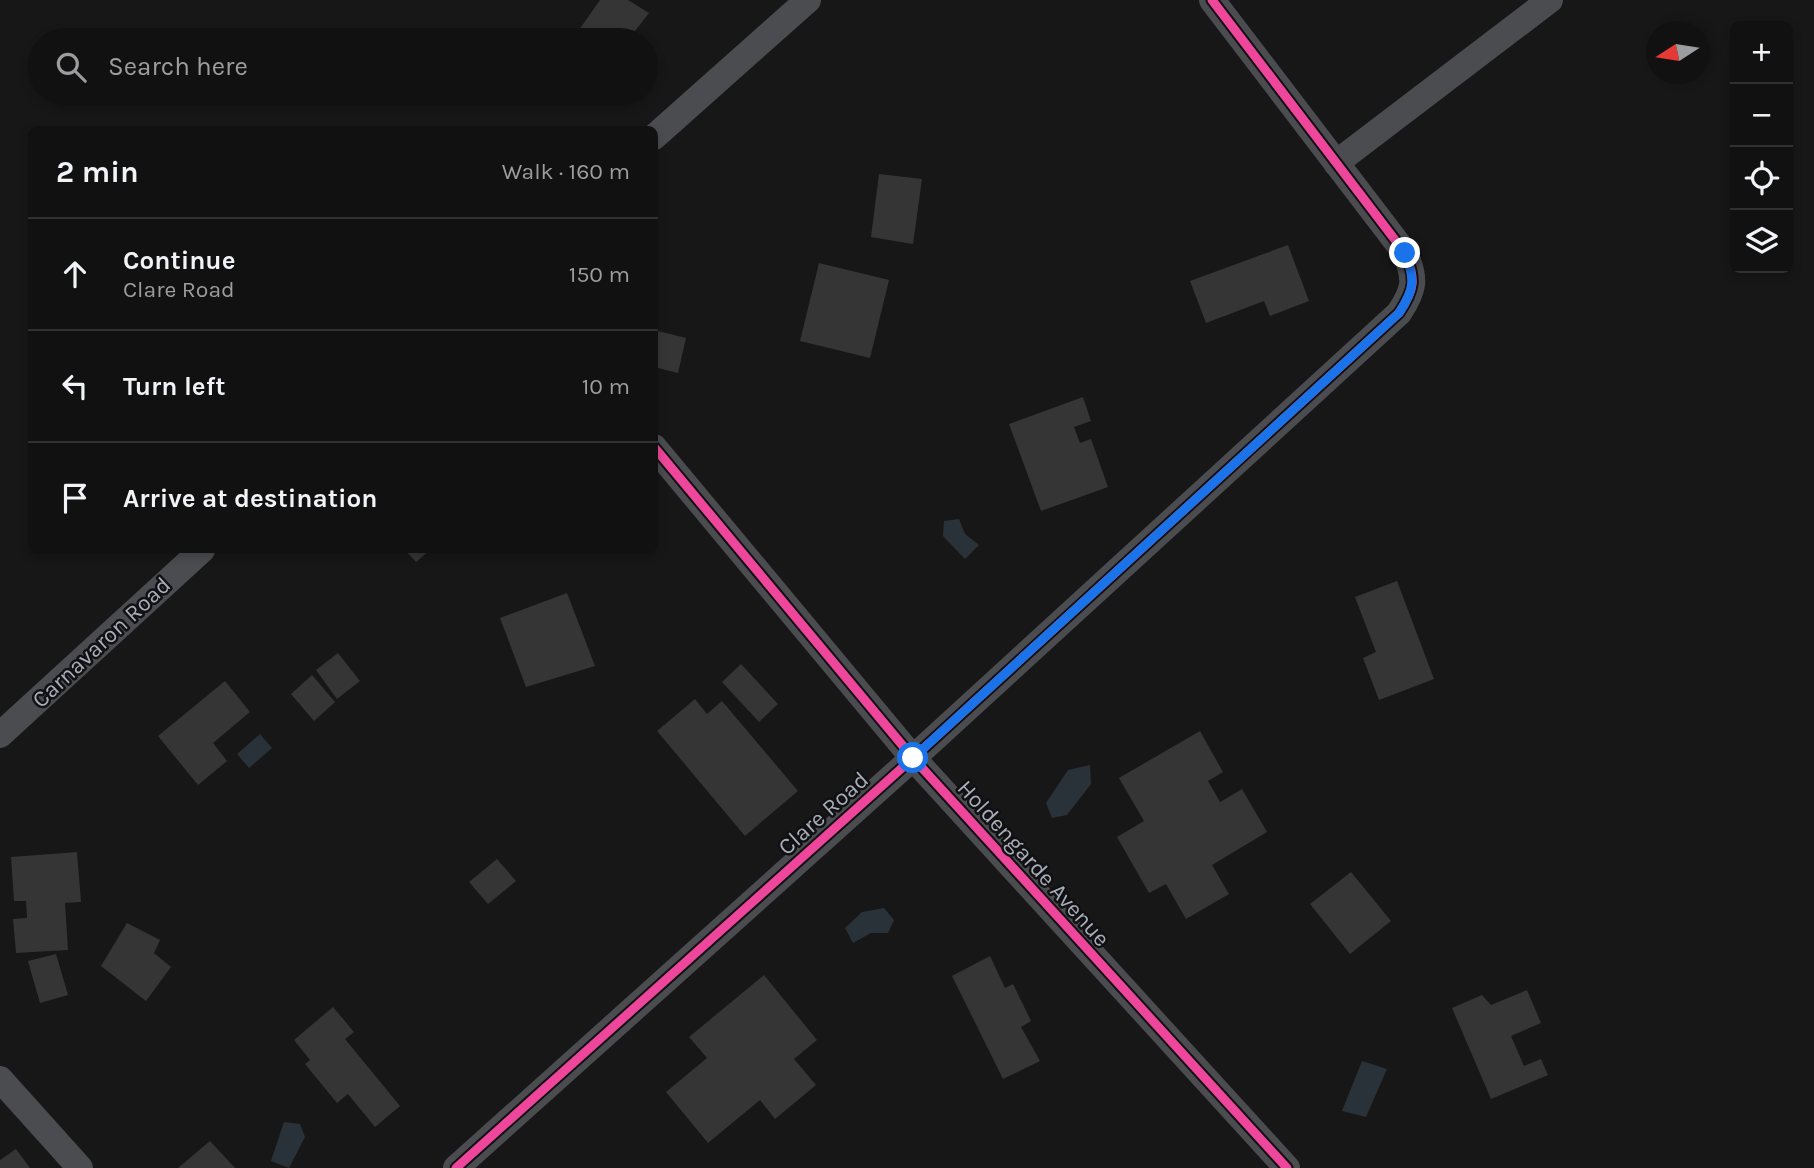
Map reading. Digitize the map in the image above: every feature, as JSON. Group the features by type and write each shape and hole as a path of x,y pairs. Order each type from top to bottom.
{"street":[{"path":"658,133 808,0"},
{"path":"1212,0 1336,163 1550,0"},
{"name":"Clare Road","path":"456,1168 913,758 1399,313 1410,296 1413,274 1405,253 1336,163"},
{"name":"Holdengarde Avenue","path":"658,452 913,758 1287,1168"},
{"name":"Carnavaron Road","path":"0,735 199,553"},
{"path":"0,1079 80,1168"}],"shaded area":[{"path":"959,519 965,534 979,545 965,559 943,536 944,521"},
{"path":"260,734 272,748 249,768 237,754"},
{"path":"1090,765 1091,784 1067,815 1052,818 1046,803 1068,770"},
{"path":"884,908 894,920 888,933 871,933 853,943 845,928 862,912"},
{"path":"1362,1061 1387,1069 1366,1117 1342,1111"},
{"path":"284,1122 300,1124 305,1137 289,1168 271,1161"}],"building":[{"path":"600,0 628,0 649,13 637,28 580,28"},
{"path":"879,174 922,179 913,244 871,237"},
{"path":"1288,245 1309,301 1270,316 1264,301 1206,323 1190,281"},
{"path":"819,263 889,280 870,358 800,341"},
{"path":"658,331 686,338 678,373 658,368"},
{"path":"1083,397 1091,421 1074,427 1080,443 1091,439 1108,487 1041,511 1009,424"},
{"path":"408,553 426,553 416,562"},
{"path":"1397,581 1434,679 1379,700 1363,658 1376,652 1355,597"},
{"path":"567,593 595,666 526,687 500,618"},
{"path":"338,653 360,681 337,699 316,670"},
{"path":"741,664 778,704 759,722 722,682"},
{"path":"312,675 335,702 314,721 291,694"},
{"path":"225,681 250,712 213,743 227,761 198,785 158,736"},
{"path":"695,699 707,714 722,701 798,791 745,836 657,731"},
{"path":"1200,731 1223,772 1208,781 1220,802 1242,789 1267,832 1212,865 1229,894 1186,919 1166,884 1149,893 1117,837 1144,821 1119,778"},
{"path":"77,852 81,902 65,903 68,950 16,953 13,919 27,918 26,901 14,901 11,857"},
{"path":"497,859 516,881 488,904 469,882"},
{"path":"1351,872 1391,921 1350,954 1310,904"},
{"path":"127,923 160,940 154,953 171,967 146,1001 101,966"},
{"path":"56,954 68,995 40,1003 28,961"},
{"path":"990,956 1005,988 1013,984 1031,1021 1021,1027 1040,1061 1003,1079 952,976"},
{"path":"764,975 817,1040 794,1059 816,1085 775,1119 760,1100 708,1143 666,1092 707,1058 689,1037"},
{"path":"1527,990 1541,1023 1511,1036 1524,1066 1541,1059 1548,1075 1491,1099 1452,1008 1482,995 1491,1005"},
{"path":"333,1007 354,1032 345,1039 400,1106 375,1127 348,1094 337,1103 305,1064 310,1060 294,1040"},
{"path":"210,1141 235,1168 178,1168"},
{"path":"16,1149 30,1168 0,1168 0,1160"}],"cycle path":[{"path":"456,1168 913,758 1399,313 1412,284 1411,270 1405,253 1212,0"},
{"path":"658,452 913,758 1287,1168"}],"route":[{"path":"913,758 1399,313 1410,296 1413,274 1405,253"}]}
